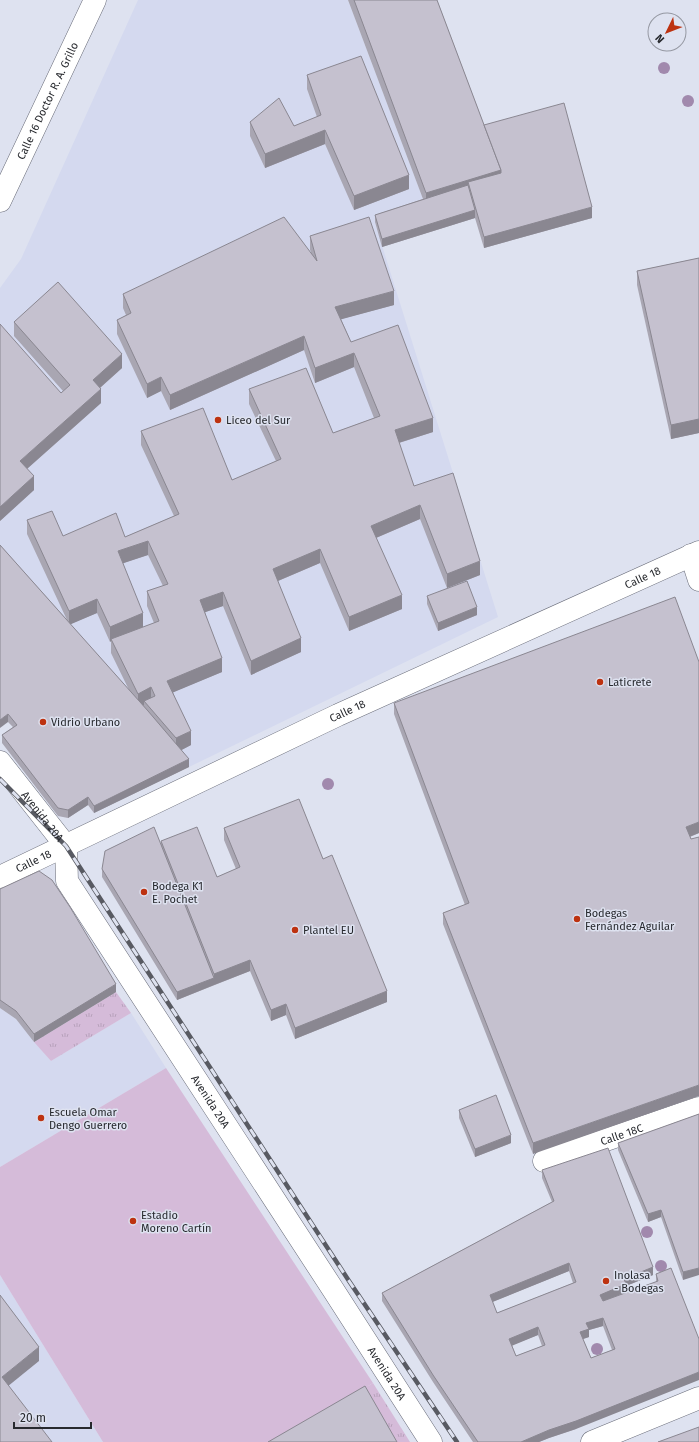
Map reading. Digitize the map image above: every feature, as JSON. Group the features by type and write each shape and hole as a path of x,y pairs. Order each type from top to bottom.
{"street":[{"name":"Calle 16 Doctor R. A. Grillo","path":"0,201 95,0"},
{"path":"695,554 699,580"},
{"name":"Calle 18","path":"0,877 338,715 695,554"},
{"name":"Avenida 20A","path":"0,762 66,846 66,882 431,1442"},
{"name":"Calle 18C","path":"544,1161 699,1108"},
{"path":"592,1442 699,1398"}],"shaded area":[{"name":"Liceo del Sur","path":"138,0 348,0 426,207 375,223 498,617 189,767 0,553 0,288 21,259"},
{"name":"Escuela Omar Dengo Guerrero","path":"0,1008 16,1019 51,1061 131,1013 166,1068 0,1167"},
{"path":"0,1275 103,1442 0,1442"}],"green space":[{"path":"116,992 131,1013 51,1061 34,1042"},
{"name":"Estadio Moreno Cartín","path":"166,1068 373,1383 279,1442 103,1442 0,1275 0,1167"},
{"path":"373,1383 410,1442 279,1442"}],"building":[{"path":"354,0 437,0 501,170 426,193"},
{"path":"361,56 409,175 354,196 325,130 265,154 250,122 279,98 294,126 321,115 307,75"},
{"path":"564,103 592,207 484,237 468,182 501,173 501,170 484,125"},
{"path":"468,185 475,210 382,239 375,215"},
{"path":"284,217 317,261 310,236 369,217 394,291 335,307 351,342 398,325 433,418 395,430 414,486 453,473 480,561 447,574 420,505 371,526 402,595 349,617 320,549 273,569 301,638 251,661 223,592 200,600 222,658 167,681 191,731 176,738 144,701 155,696 151,687 138,694 111,639 159,621 147,591 168,584 148,541 118,551 143,613 110,627 97,599 69,611 27,520 52,511 63,536 116,513 125,537 179,514 141,431 203,408 232,480 281,459 249,389 306,368 333,433 380,416 354,353 315,368 304,336 170,395 161,377 147,384 117,320 131,313 123,294"},
{"path":"699,258 699,419 671,425 637,271"},
{"path":"58,282 122,354 93,380 101,389 20,461 34,476 0,507 0,324 61,393 70,385 14,322"},
{"path":"0,545 189,759 94,806 88,797 68,810 58,808 2,735 17,725 8,714 0,720"},
{"path":"467,581 477,607 438,623 427,596"},
{"name":"Bodegas Fernández Aguilar","path":"675,597 699,662 699,822 686,827 691,839 699,837 699,1085 533,1143 443,913 469,903 394,703"},
{"name":"Plantel EU","path":"299,799 323,859 332,855 387,991 295,1028 286,1004 271,1010 250,960 214,974 161,841 197,827 217,877 240,867 224,828"},
{"path":"154,827 214,978 177,992 102,869 105,851"},
{"path":"39,871 52,880 116,984 34,1034 16,1011 0,1000 0,889"},
{"path":"496,1095 511,1135 475,1149 459,1110"},
{"path":"699,1114 699,1268 683,1272 661,1210 648,1214 618,1143"},
{"path":"608,1148 653,1267 624,1279 626,1284 600,1295 603,1301 658,1281 656,1274 671,1268 699,1339 699,1372 521,1442 478,1442 433,1375 382,1293 554,1201 542,1170","holes":["569,1263 576,1282 497,1313 490,1295","603,1318 615,1349 591,1358 580,1332 589,1329 586,1323","538,1327 545,1345 516,1356 509,1339"]},
{"path":"0,1295 39,1347 2,1377 52,1442 0,1442"},
{"path":"365,1386 397,1442 268,1442"},
{"path":"699,1427 699,1442 658,1442"}],"railway":[{"path":"0,779 66,846 349,1281 457,1442"}],"place":[{"name":"Liceo del Sur","path":"218,420"},
{"name":"Laticrete","path":"600,682"},
{"name":"Vidrio Urbano","path":"43,722"},
{"name":"Bodega K1 E. Pochet","path":"144,892"},
{"name":"Bodegas Fernández Aguilar","path":"577,919"},
{"name":"Plantel EU","path":"295,930"},
{"name":"Escuela Omar Dengo Guerrero","path":"41,1118"},
{"name":"Estadio Moreno Cartín","path":"133,1221"},
{"name":"Inolasa - Bodegas","path":"606,1281"}]}
